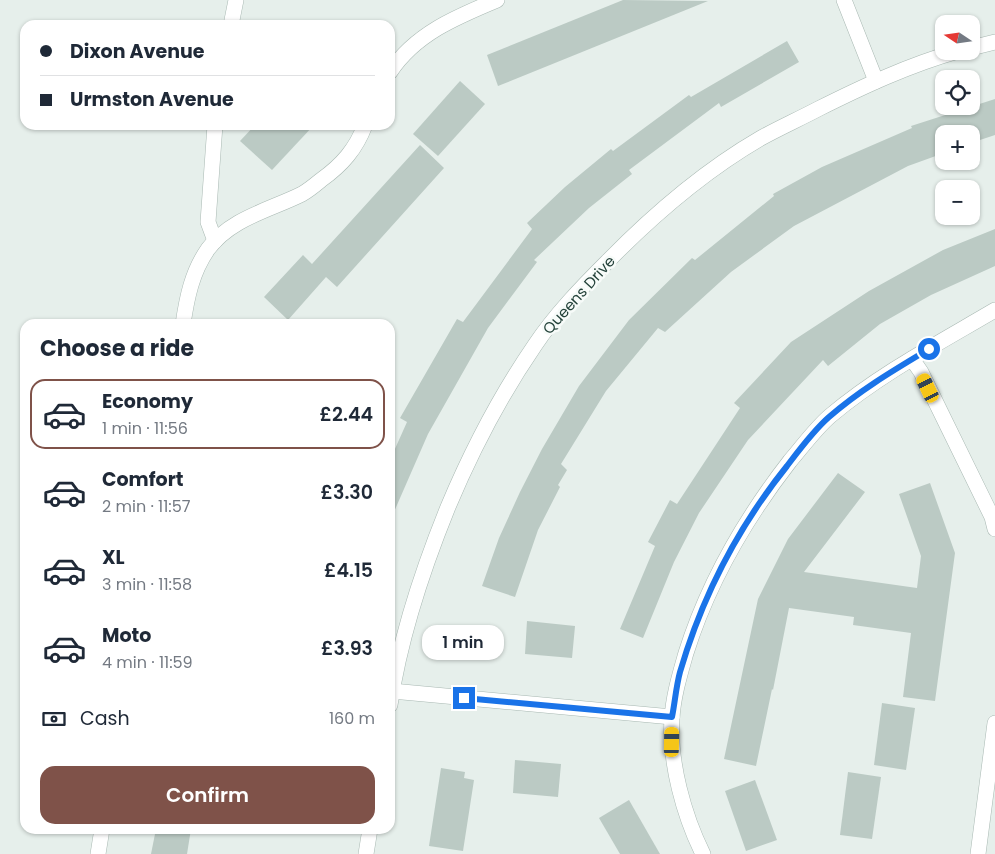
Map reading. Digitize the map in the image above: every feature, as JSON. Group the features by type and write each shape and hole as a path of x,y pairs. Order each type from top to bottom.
{"street":[{"path":"232,20 236,0"},
{"path":"395,64 434,30 452,19 497,0"},
{"path":"844,0 876,81"},
{"path":"980,46 995,42"},
{"name":"Queens Drive","path":"395,676 419,582 467,463 508,387 536,344 564,307 636,233 677,197 718,166 760,138 876,81 935,58"},
{"path":"215,130 208,222 215,241"},
{"path":"184,319 188,290 195,271 215,241 247,217 304,193 331,173 357,145 364,130"},
{"path":"703,854 697,843 681,795 672,742 672,717 680,674 693,633 714,582 731,549 753,512 776,479 815,431 830,417 875,381 995,310"},
{"path":"912,359 921,372 992,518 995,529"},
{"path":"395,698 672,717"},
{"path":"978,854 995,723"},
{"path":"98,854 101,834"},
{"path":"366,854 369,834"}],"building":[{"path":"623,0 708,1 498,86 487,55"},
{"path":"787,41 799,62 721,107 719,103 629,170 632,174 589,208 534,260 537,262 488,328 428,434 395,510 395,449 407,422 400,418 457,319 463,322 532,229 527,223 565,187 611,149 613,151 689,95 691,97"},
{"path":"460,81 485,104 438,156 413,134"},
{"path":"995,99 995,135 980,140 980,125 935,125 935,156 908,166 794,226 731,272 665,332 658,328 606,391 561,464 567,470 558,485 560,487 538,530 515,597 482,586 499,538 520,492 542,449 579,386 629,320 692,258 695,260 774,196 773,194 822,167 912,128 911,126 945,115 980,115 980,104"},
{"path":"250,130 309,130 272,170 240,141"},
{"path":"420,145 444,168 337,287 326,277 287,319 264,297 303,255 312,264"},
{"path":"995,229 995,266 931,295 880,324 828,366 823,360 748,440 699,513 674,562 643,638 620,629 655,546 648,542 670,500 677,504 740,408 734,403 791,342 869,291 943,250"},
{"path":"838,473 865,492 804,572 917,588 921,556 899,494 930,483 955,553 935,701 903,697 911,633 853,625 854,617 789,608 756,766 724,759 758,599 788,539"},
{"path":"527,621 575,626 572,658 525,654"},
{"path":"882,703 915,708 906,770 874,765"},
{"path":"515,760 561,764 558,797 513,793"},
{"path":"441,768 465,772 464,778 474,780 463,851 429,846"},
{"path":"848,772 881,777 872,839 840,835"},
{"path":"755,780 777,840 746,851 725,791"},
{"path":"629,800 660,854 620,854 599,818"},
{"path":"155,834 190,834 187,854 151,854"}],"route":[{"path":"464,698 672,717 680,674 693,633 710,590 753,512 776,479 815,431 830,417 875,381 929,349"}]}
